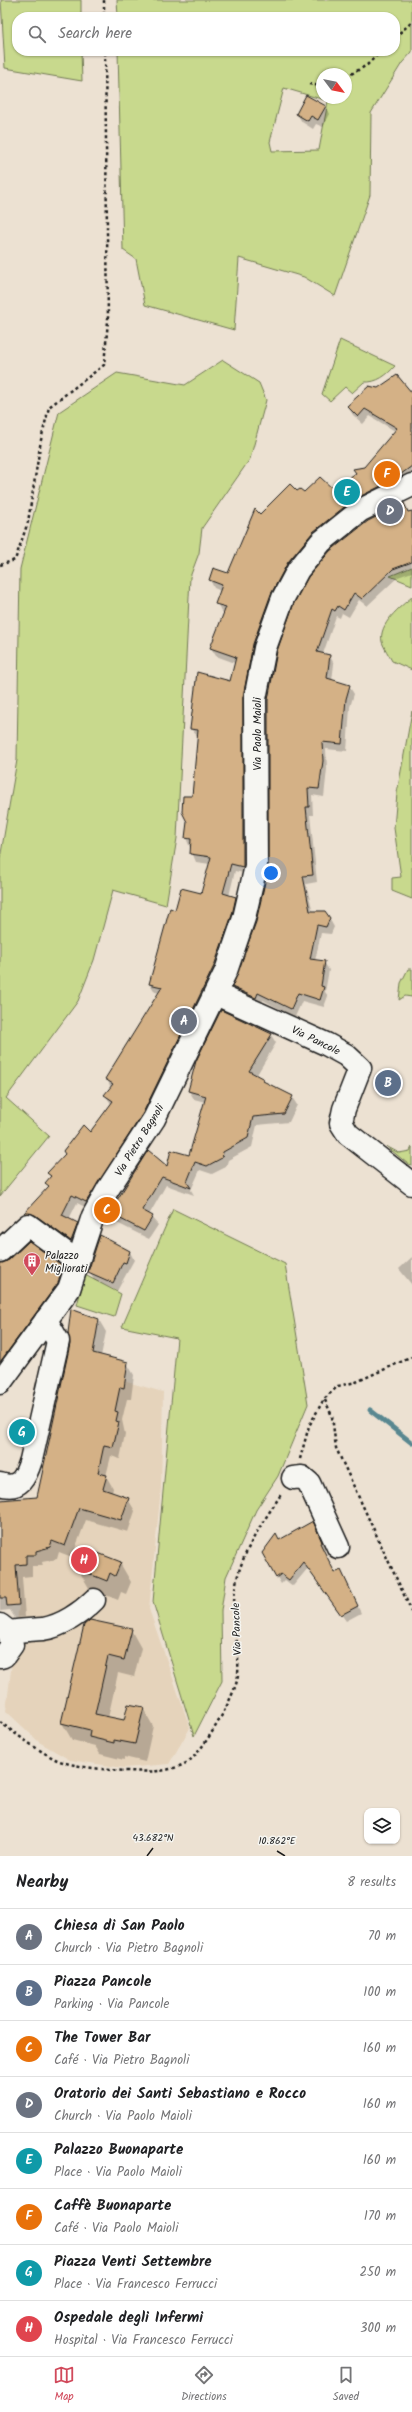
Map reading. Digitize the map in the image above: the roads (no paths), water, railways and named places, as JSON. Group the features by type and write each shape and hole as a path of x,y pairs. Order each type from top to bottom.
{"street":[{"name":"Via Paolo Maioli","path":"216,994 228,964 253,885 256,866 256,699 265,648 283,598 298,570 321,542 361,510 411,486"},
{"name":"Via Pancole","path":"216,994 326,1044 346,1055 360,1068 344,1109 341,1123 348,1134 412,1184"},
{"name":"Via Pietro Bagnoli","path":"46,1320 69,1289 93,1216 108,1189 154,1119 216,994"},
{"path":"0,1251 28,1225 77,1261"},
{"path":"0,1383 46,1320 58,1341 26,1478 20,1483 12,1485 0,1484"},
{"path":"293,1478 302,1477 309,1483 338,1547"},
{"path":"5,1640 58,1625 84,1610 94,1600"}],"waterway":[{"path":"370,1410 412,1443"}],"place":[{"name":"Caffè Buonaparte","path":"387,474"},
{"name":"Palazzo Buonaparte","path":"347,492"},
{"name":"Oratorio dei Santi Sebastiano e Rocco","path":"390,511"},
{"name":"Chiesa di San Paolo","path":"184,1021"},
{"name":"Piazza Pancole","path":"388,1083"},
{"name":"The Tower Bar","path":"107,1210"},
{"name":"Palazzo Migliorati","path":"32,1276"},
{"name":"Piazza Venti Settembre","path":"22,1432"},
{"name":"Ospedale degli Infermi","path":"84,1560"}]}
